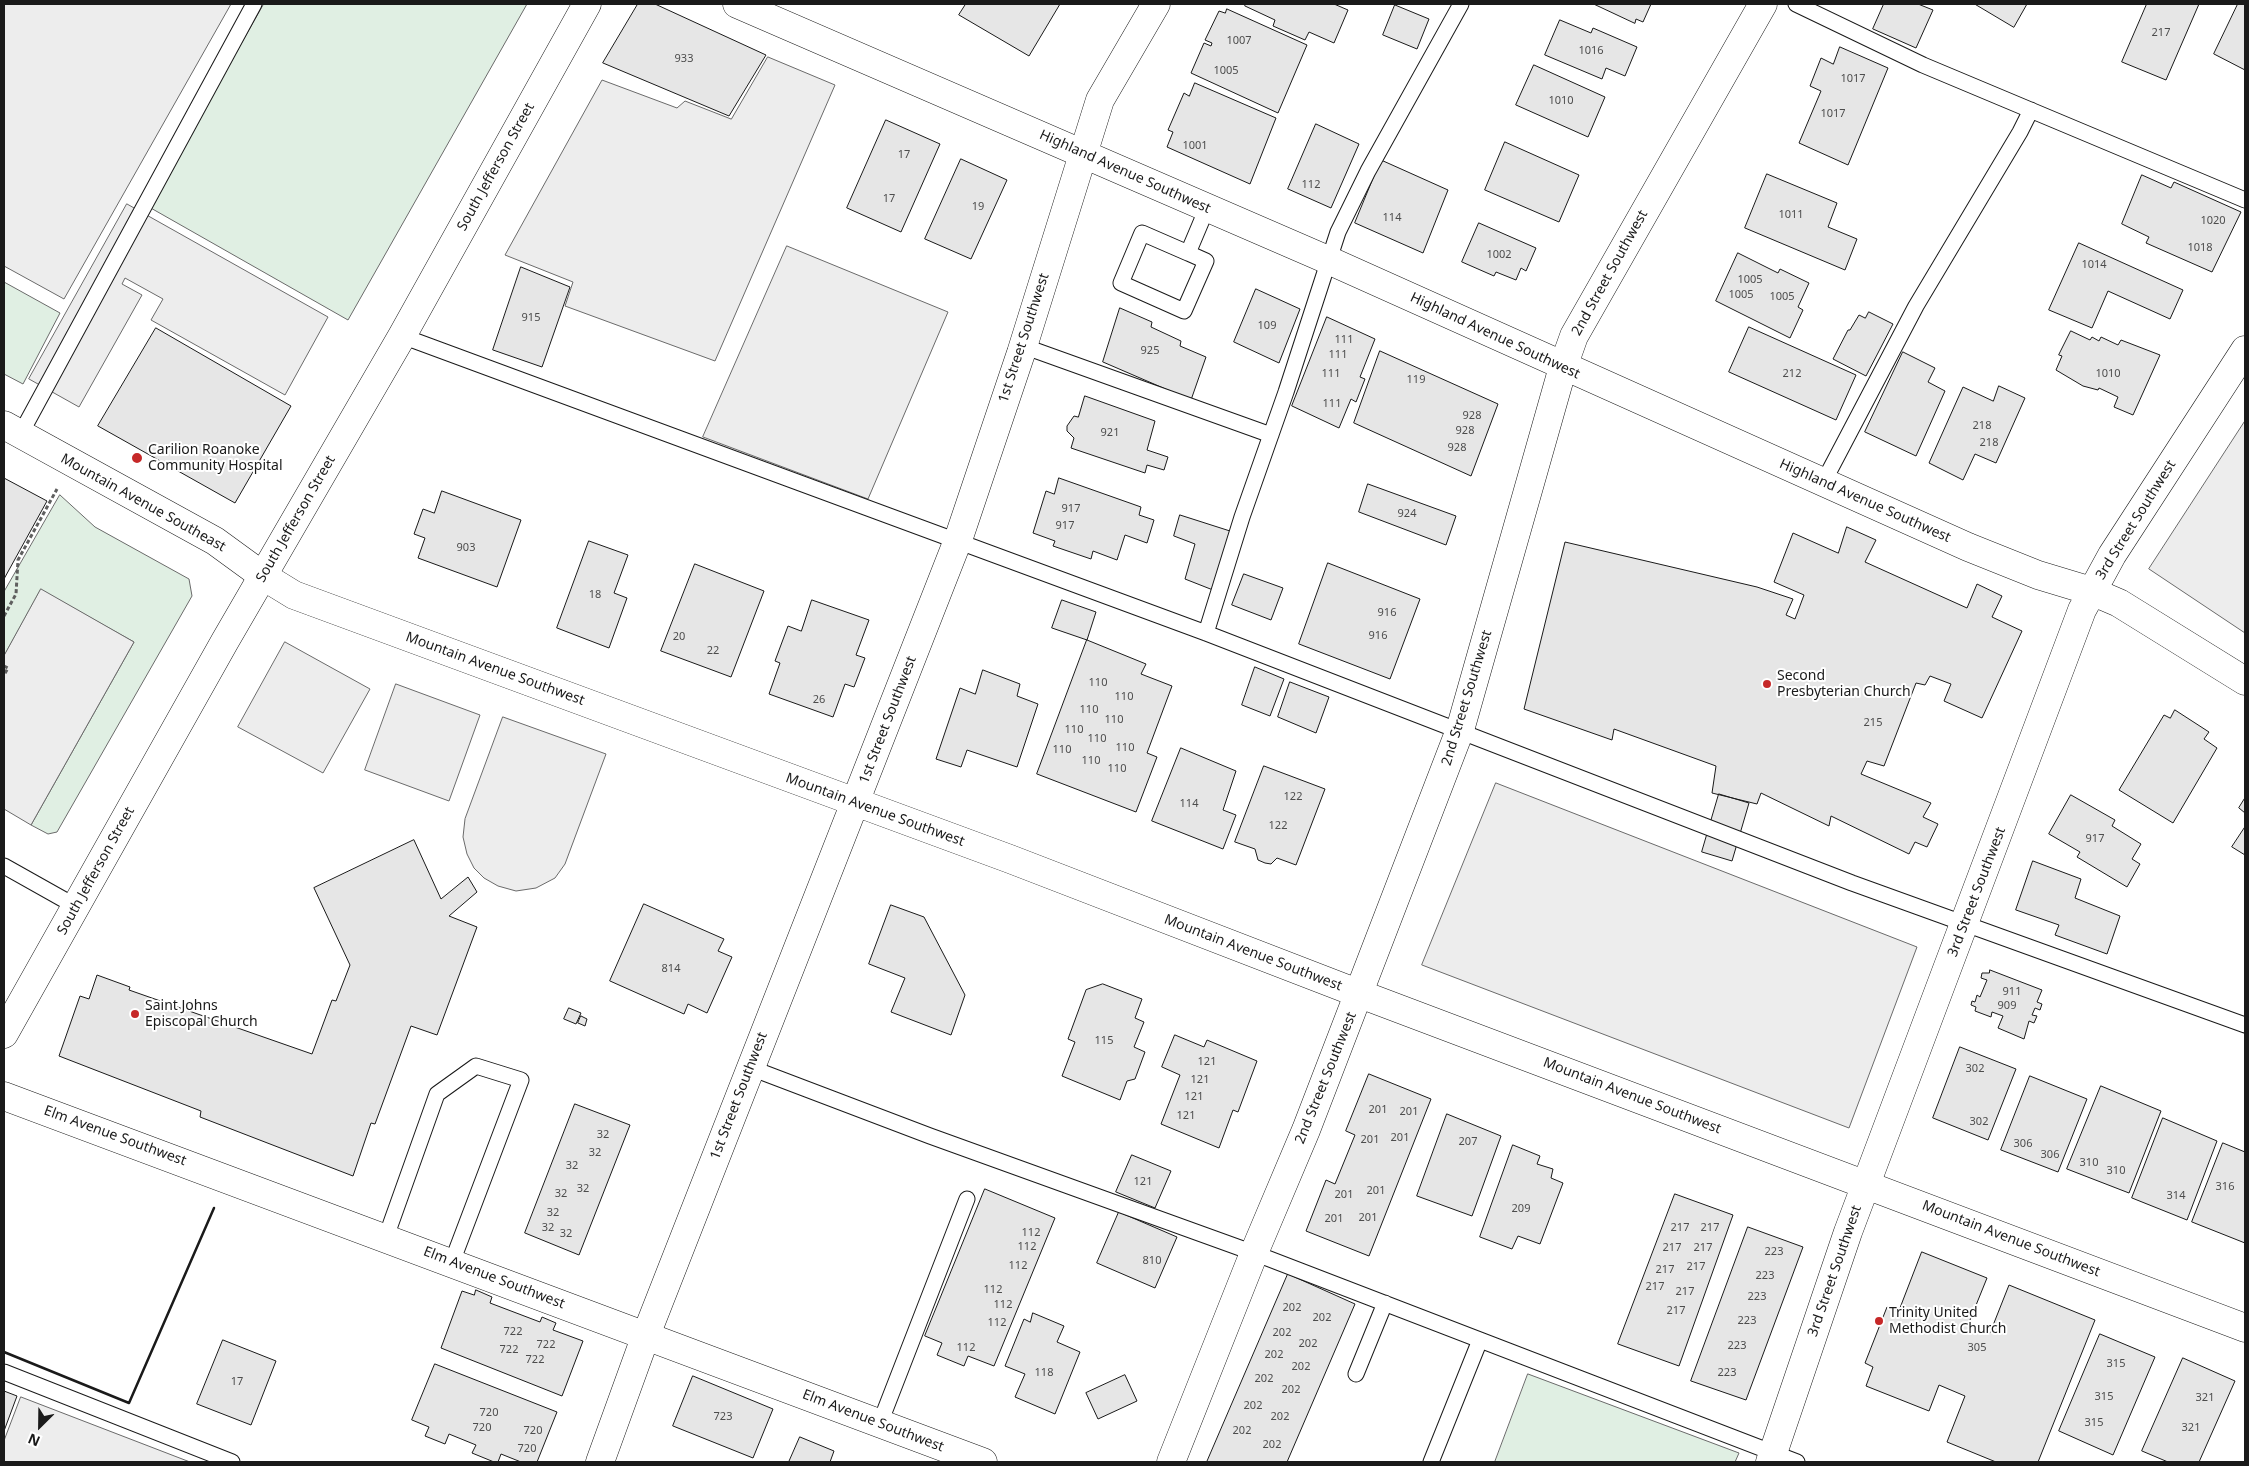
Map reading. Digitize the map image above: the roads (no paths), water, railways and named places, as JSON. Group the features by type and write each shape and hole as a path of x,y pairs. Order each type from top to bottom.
{"street":[{"name":"South Jefferson Street","path":"4,1034 263,576 402,336 587,4"},
{"name":"Highland Avenue Southwest","path":"737,4 1328,260 1968,547 2038,575 2091,591 2119,603 2245,681"},
{"name":"1st Street Southwest","path":"600,1462 646,1336 750,1068 958,540 1100,100 1156,4"},
{"name":"2nd Street Southwest","path":"1171,1462 1360,994 1460,730 1563,367 1574,336 1763,4"},
{"name":"3rd Street Southwest","path":"1780,1459 1866,1184 2091,591 2112,555 2245,350"},
{"name":"Mountain Avenue Southeast","path":"12,430 215,541 263,576"},
{"name":"Mountain Avenue Southwest","path":"263,576 294,595 1010,860 2245,1328"},
{"name":"Elm Avenue Southwest","path":"4,1096 386,1237 984,1462"}],"lane":[{"path":"12,430 254,4"},
{"path":"1206,633 1242,517 1271,436 1338,232 1368,171 1461,4"},
{"path":"1796,4 1923,64 2245,200"},
{"path":"1823,483 1916,306 2031,110"},
{"path":"1188,253 1207,208"},
{"path":"1142,233 1188,253 1206,261 1184,310 1121,283 1142,233"},
{"path":"402,336 652,430 958,540 1206,633 1852,883 2245,1025"},
{"path":"1022,346 1271,436"},
{"path":"4,866 77,907"},
{"path":"386,1237 438,1094 476,1066 521,1080 452,1262"},
{"path":"750,1068 930,1136 1254,1253 1780,1459"},
{"path":"880,1423 967,1199"},
{"path":"1356,1374 1385,1303"},
{"path":"1431,1462 1480,1340"},
{"path":"4,1372 232,1462"}],"place":[{"name":"Carilion Roanoke Community Hospital","path":"137,458"},
{"name":"Second Presbyterian Church","path":"1767,684"},
{"name":"Saint Johns Episcopal Church","path":"135,1014"},
{"name":"Trinity United Methodist Church","path":"1879,1321"}]}
